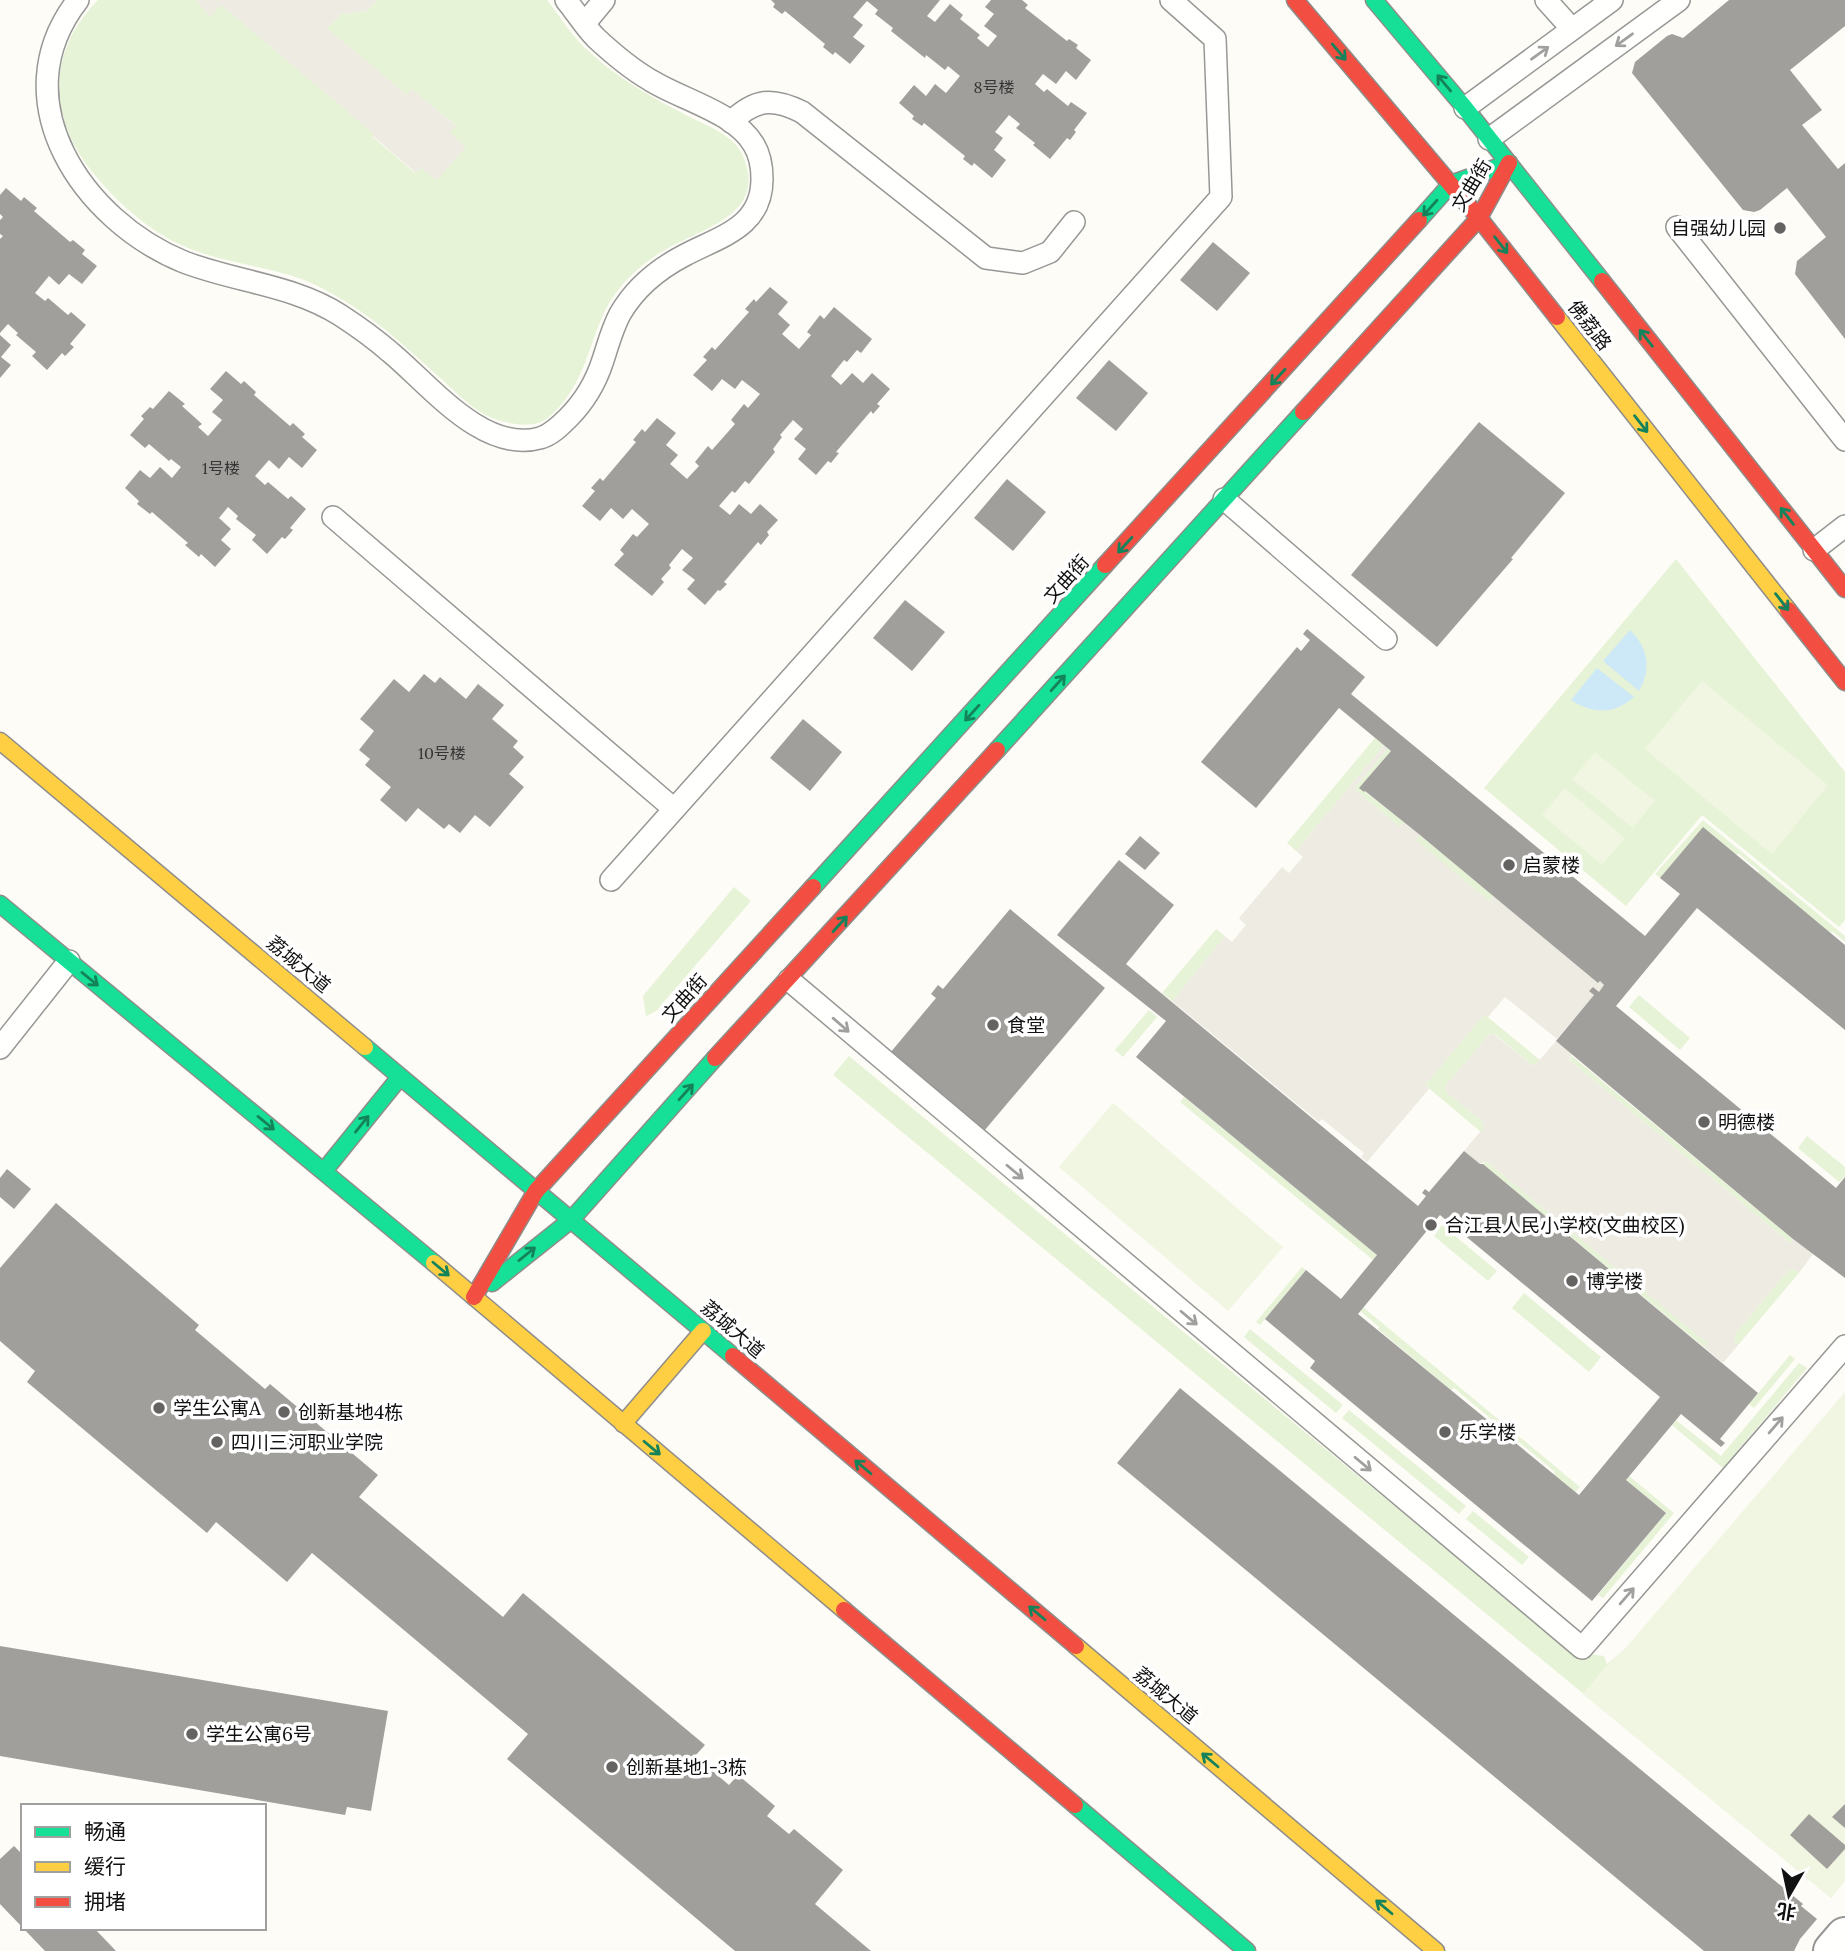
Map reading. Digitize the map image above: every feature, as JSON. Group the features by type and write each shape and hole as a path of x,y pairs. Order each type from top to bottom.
{"main road":[{"name":"佛荔路","path":"1295,0 1479,218 1845,682"},
{"name":"佛荔路","path":"1374,0 1509,163 1845,589"},
{"name":"文曲街","path":"474,1297 536,1191 1451,184 1509,163"},
{"name":"文曲街","path":"474,1297 571,1220 1479,218 1509,163"},
{"name":"荔城大道","path":"0,741 1436,1951"},
{"path":"0,904 324,1171 1247,1951"},
{"path":"324,1171 400,1077"},
{"path":"623,1424 703,1331"}],"street":[{"path":"1833,1951 1845,1937"}],"lane":[{"path":"78,0 68,12 49,50 43,84 46,107 53,138 74,174 112,216 148,244 182,261 226,276 301,294 338,314 389,351 468,422 487,432 514,439 540,438 557,429 579,407 595,380 619,315 634,294 656,271 729,234 749,219 762,195 762,169 755,146 741,128 650,80 594,37 566,0"},
{"path":"584,23 604,0"},
{"path":"611,880 1221,197 1215,39 1171,0"},
{"path":"1546,0 1572,29"},
{"path":"1465,108 1612,0"},
{"path":"1489,139 1679,0"},
{"path":"731,122 745,108 761,102 784,103 802,112 986,258 1023,263 1050,252 1074,222"},
{"path":"1677,227 1845,440"},
{"path":"1224,499 1387,639"},
{"path":"333,517 674,809"},
{"path":"1814,550 1845,526"},
{"path":"0,1048 69,961"},
{"path":"789,980 1582,1648 1845,1346"}],"green space":[{"path":"98,0 196,0 210,16 220,4 375,134 373,137 415,173 455,125 413,90 407,96 327,28 341,14 366,11 378,0 547,0 579,42 608,68 676,110 713,128 734,143 743,156 748,176 747,192 739,206 728,216 656,256 623,284 610,301 599,323 575,385 552,414 541,422 527,425 497,420 471,405 386,330 340,298 304,280 216,257 176,243 144,223 107,189 86,164 66,127 59,84 64,54 70,39 77,25"},
{"path":"1676,559 1845,772 1845,920 1839,927 1702,815 1626,906 1484,788"},
{"path":"1702,681 1828,785 1772,854 1645,749"},
{"path":"1375,738 1384,745 1296,851 1287,843"},
{"path":"1388,748 1391,751 1360,788 1404,822 1400,827 1354,789"},
{"path":"1595,752 1655,801 1633,828 1572,779"},
{"path":"1565,788 1625,838 1602,865 1542,815"},
{"path":"1703,820 1845,936 1845,942 1832,931 1830,933 1739,854 1660,878 1655,874"},
{"path":"1420,835 1494,896 1489,901 1415,840"},
{"path":"734,887 751,901 656,1011 646,1016 643,996"},
{"path":"1216,929 1225,936 1172,1001 1162,993"},
{"path":"1639,995 1690,1038 1680,1050 1629,1007"},
{"path":"1149,1010 1157,1017 1123,1057 1115,1050"},
{"path":"1484,1014 1540,1060 1532,1065 1495,1034 1488,1036 1447,1085 1446,1092 1483,1122 1481,1132 1425,1085"},
{"path":"849,1056 1562,1644 1581,1653 1604,1656 1607,1664 1624,1650 1656,1613 1658,1665 1845,1828 1845,1881 1831,1898 833,1075"},
{"path":"1572,1056 1793,1239 1790,1243 1569,1060"},
{"path":"1184,1097 1372,1250 1377,1255 1373,1260 1180,1102"},
{"path":"1113,1103 1283,1247 1228,1311 1059,1167"},
{"path":"1807,1136 1845,1167 1845,1176 1839,1182 1798,1148"},
{"path":"1486,1161 1708,1343 1704,1347 1483,1164"},
{"path":"1442,1225 1497,1271 1488,1281 1434,1236"},
{"path":"1302,1267 1306,1270 1260,1325 1256,1322"},
{"path":"1796,1269 1799,1273 1739,1344 1735,1342 1734,1335 1788,1271"},
{"path":"1524,1293 1601,1357 1589,1372 1512,1308"},
{"path":"1363,1307 1580,1487 1575,1492 1553,1474 1555,1472 1454,1388 1451,1390 1378,1329 1379,1327 1360,1311"},
{"path":"1250,1329 1343,1405 1336,1413 1244,1337"},
{"path":"1790,1355 1795,1359 1754,1408 1749,1404"},
{"path":"1799,1363 1807,1368 1723,1468 1672,1425 1676,1420 1721,1456"},
{"path":"1845,1392 1845,1804 1833,1817 1845,1828 1845,1881 1831,1898 1583,1694 1607,1665 1624,1650"},
{"path":"1349,1410 1466,1506 1459,1514 1342,1418"},
{"path":"1629,1476 1674,1513 1603,1598 1598,1595 1666,1513 1626,1480"},
{"path":"1473,1511 1529,1557 1522,1565 1466,1519"}],"shaded area":[{"path":"196,0 378,0 366,11 341,14 327,28 407,95 412,89 456,126 450,133 466,147 437,180 421,168 416,173 373,136 374,134 221,5 210,17"},
{"path":"1384,745 1388,748 1354,789 1400,827 1404,822 1420,835 1416,840 1489,901 1494,896 1598,983 1600,981 1604,985 1599,992 1593,987 1590,991 1594,995 1557,1039 1505,997 1488,1017 1484,1015 1425,1085 1429,1089 1367,1162 1361,1157 1364,1153 1322,1119 1319,1122 1172,1001 1225,936 1232,942 1246,925 1239,918 1282,867 1289,873 1303,857 1296,851"},
{"path":"1494,1034 1532,1065 1536,1064 1556,1041 1572,1054 1569,1060 1790,1243 1793,1239 1813,1254 1799,1273 1795,1269 1788,1271 1734,1335 1735,1342 1739,1344 1723,1363 1704,1347 1707,1343 1486,1161 1480,1164 1464,1151 1484,1127 1483,1122 1446,1092 1446,1085 1488,1036"}],"water":[{"path":"1630,630 1641,644 1646,659 1646,674 1639,691 1603,661"},
{"path":"1597,668 1634,697 1611,710 1587,708 1571,700"}],"building":[{"path":"771,0 940,0 927,16 935,22 950,4 963,15 960,19 980,35 977,38 988,47 997,36 984,26 994,14 985,7 991,0 1022,0 1028,5 1025,8 1067,41 1069,39 1078,45 1076,48 1091,60 1076,80 1066,71 1056,84 1043,74 1035,84 1044,92 1047,89 1068,106 1071,102 1087,113 1070,140 1067,138 1050,159 1016,128 1020,124 1009,115 995,132 1003,138 994,150 1006,160 992,178 974,163 972,166 963,159 965,156 924,123 922,126 912,119 914,116 899,103 914,85 926,96 935,84 946,93 960,76 948,66 945,70 926,55 925,58 891,31 893,28 875,14 878,10 867,1 853,17 863,25 853,37 865,46 850,64 835,52 833,55 823,47 825,44 785,11 782,14 773,7 775,4"},
{"path":"1729,0 1845,0 1845,26 1790,70 1822,110 1802,125 1838,169 1845,163 1845,339 1795,274 1797,261 1826,237 1787,188 1760,210 1743,210 1632,73 1635,62 1667,36 1672,34 1683,38"},
{"path":"6,188 21,201 24,197 37,208 34,211 70,242 73,240 85,250 82,254 97,266 82,284 69,274 59,285 49,276 35,293 45,301 48,298 68,315 71,312 86,325 70,344 74,347 65,356 62,353 47,370 32,356 36,352 16,335 18,333 8,324 0,333 0,239 3,236 0,234 0,220 3,217 0,214 0,195"},
{"path":"1213,242 1250,273 1217,311 1180,280"},
{"path":"770,287 788,302 778,314 790,325 782,334 799,349 811,335 807,332 820,315 824,319 834,307 872,339 861,353 857,350 847,362 844,360 831,376 841,385 852,373 863,383 872,373 890,389 877,404 880,406 873,414 871,411 836,452 839,453 831,463 828,461 816,475 798,459 806,449 794,439 803,429 793,420 780,435 782,437 773,449 775,452 749,484 745,481 719,506 730,515 739,504 751,514 760,504 778,520 767,532 769,535 761,545 758,542 724,582 727,584 705,605 687,589 695,580 682,570 693,558 682,549 661,579 664,582 652,596 614,565 624,554 620,550 633,534 637,537 649,524 632,509 623,519 611,508 600,521 582,506 595,491 591,488 600,478 603,481 636,442 633,440 642,429 645,432 657,418 676,433 666,445 678,455 670,464 687,479 699,466 695,462 708,446 712,450 735,424 731,420 744,404 748,408 760,394 742,380 735,389 722,379 712,391 693,375 707,360 703,357 712,347 715,350 749,312 745,309"},
{"path":"0,335 11,345 1,357 11,365 0,378"},
{"path":"1109,360 1148,393 1116,431 1076,398"},
{"path":"226,371 241,384 244,381 256,392 254,395 290,426 293,423 305,434 302,437 317,450 302,468 289,457 279,469 269,460 255,476 265,485 268,482 288,499 291,496 306,509 290,528 293,530 285,539 282,537 267,554 252,540 256,535 236,519 238,516 228,507 219,518 231,529 221,540 231,549 215,567 201,554 199,557 185,545 188,543 152,512 150,514 137,504 139,501 125,488 140,470 150,478 160,467 172,478 181,467 171,459 169,461 149,444 145,448 130,435 144,419 141,416 150,407 153,409 169,391 185,404 182,406 202,424 198,427 208,436 222,420 212,412 223,400 210,389"},
{"path":"1479,422 1565,493 1511,558 1513,559 1437,647 1351,575"},
{"path":"1007,479 1046,512 1013,551 974,518"},
{"path":"905,600 945,632 912,671 873,638"},
{"path":"1307,629 1365,677 1351,694 1645,936 1680,894 1660,878 1703,827 1845,945 1845,1030 1697,908 1616,1006 1836,1188 1845,1177 1845,1278 1793,1239 1556,1041 1594,995 1589,991 1593,987 1599,992 1604,985 1600,981 1598,983 1420,835 1359,788 1391,751 1339,708 1256,808 1201,762 1297,647 1301,651 1310,640 1303,634"},
{"path":"424,674 435,683 440,677 466,699 478,684 504,705 492,719 518,741 513,747 524,757 509,774 524,787 490,827 475,815 460,833 449,824 444,829 418,808 406,822 380,800 391,787 365,765 370,759 359,750 374,731 360,719 394,679 409,692"},
{"path":"803,719 842,752 810,791 770,758"},
{"path":"1140,836 1160,853 1145,870 1125,854"},
{"path":"1119,860 1174,905 1126,964 1418,1206 1426,1196 1422,1193 1425,1189 1429,1192 1464,1151 1758,1393 1720,1439 1725,1443 1721,1447 1681,1414 1626,1480 1666,1513 1592,1601 1310,1368 1315,1361 1265,1319 1306,1270 1341,1299 1377,1255 1136,1057 1166,1021 1057,935","holes":["1440,1215 1660,1397 1579,1495 1358,1314"]},
{"name":"食堂","path":"1010,909 1105,988 984,1131 890,1053 936,998 931,994 938,985 943,989"},
{"path":"7,1169 31,1189 14,1209 0,1197 0,1178"},
{"path":"56,1203 199,1325 195,1330 265,1389 270,1384 378,1475 359,1497 503,1617 523,1593 705,1745 695,1756 729,1785 738,1775 775,1806 767,1816 789,1834 794,1829 843,1870 815,1904 871,1951 735,1951 507,1759 528,1734 312,1553 287,1582 216,1522 207,1533 27,1382 35,1371 0,1341 0,1268"},
{"path":"1180,1388 1803,1904 1801,1906 1817,1919 1800,1939 1794,1951 1704,1951 1117,1463"},
{"name":"学生公寓6号","path":"0,1646 388,1711 371,1811 347,1807 345,1815 0,1756"},
{"path":"1845,1804 1845,1828 1832,1817"},
{"path":"1809,1814 1845,1845 1845,1849 1827,1869 1790,1835"},
{"path":"14,1846 21,1853 21,1926 0,1904 0,1859"},
{"path":"25,1930 96,1930 116,1951 45,1951"}],"traffic: fast":[{"path":"1374,0 1465,108 1602,281"},
{"path":"1419,220 1451,184 1509,163"},
{"path":"997,750 1303,412"},
{"path":"813,887 1105,565"},
{"path":"0,904 434,1263"},
{"path":"365,1047 733,1356"},
{"path":"492,1283 571,1220 715,1058"},
{"path":"324,1171 400,1077"},
{"path":"1075,1805 1247,1951"}],"traffic: slow":[{"path":"1557,317 1788,610"},
{"path":"0,741 365,1047"},
{"path":"434,1263 844,1610"},
{"path":"623,1424 703,1331"},
{"path":"1076,1646 1436,1951"}],"traffic: jam":[{"path":"1295,0 1479,218 1557,317"},
{"path":"1303,412 1479,218 1509,163"},
{"path":"1105,565 1419,220"},
{"path":"1602,281 1845,589"},
{"path":"1788,610 1845,682"},
{"path":"715,1058 997,750"},
{"path":"474,1297 536,1191 813,887"},
{"path":"733,1356 1076,1646"},
{"path":"844,1610 1075,1805"}],"place":[{"name":"自强幼儿园","path":"1780,228"},
{"name":"启蒙楼","path":"1509,865"},
{"name":"食堂","path":"993,1025"},
{"name":"明德楼","path":"1704,1122"},
{"name":"合江县人民小学校(文曲校区)","path":"1431,1225"},
{"name":"博学楼","path":"1572,1281"},
{"name":"学生公寓A","path":"159,1408"},
{"name":"创新基地4栋","path":"284,1412"},
{"name":"乐学楼","path":"1445,1432"},
{"name":"四川三河职业学院","path":"217,1442"},
{"name":"学生公寓6号","path":"192,1734"},
{"name":"创新基地1-3栋","path":"612,1767"}]}
